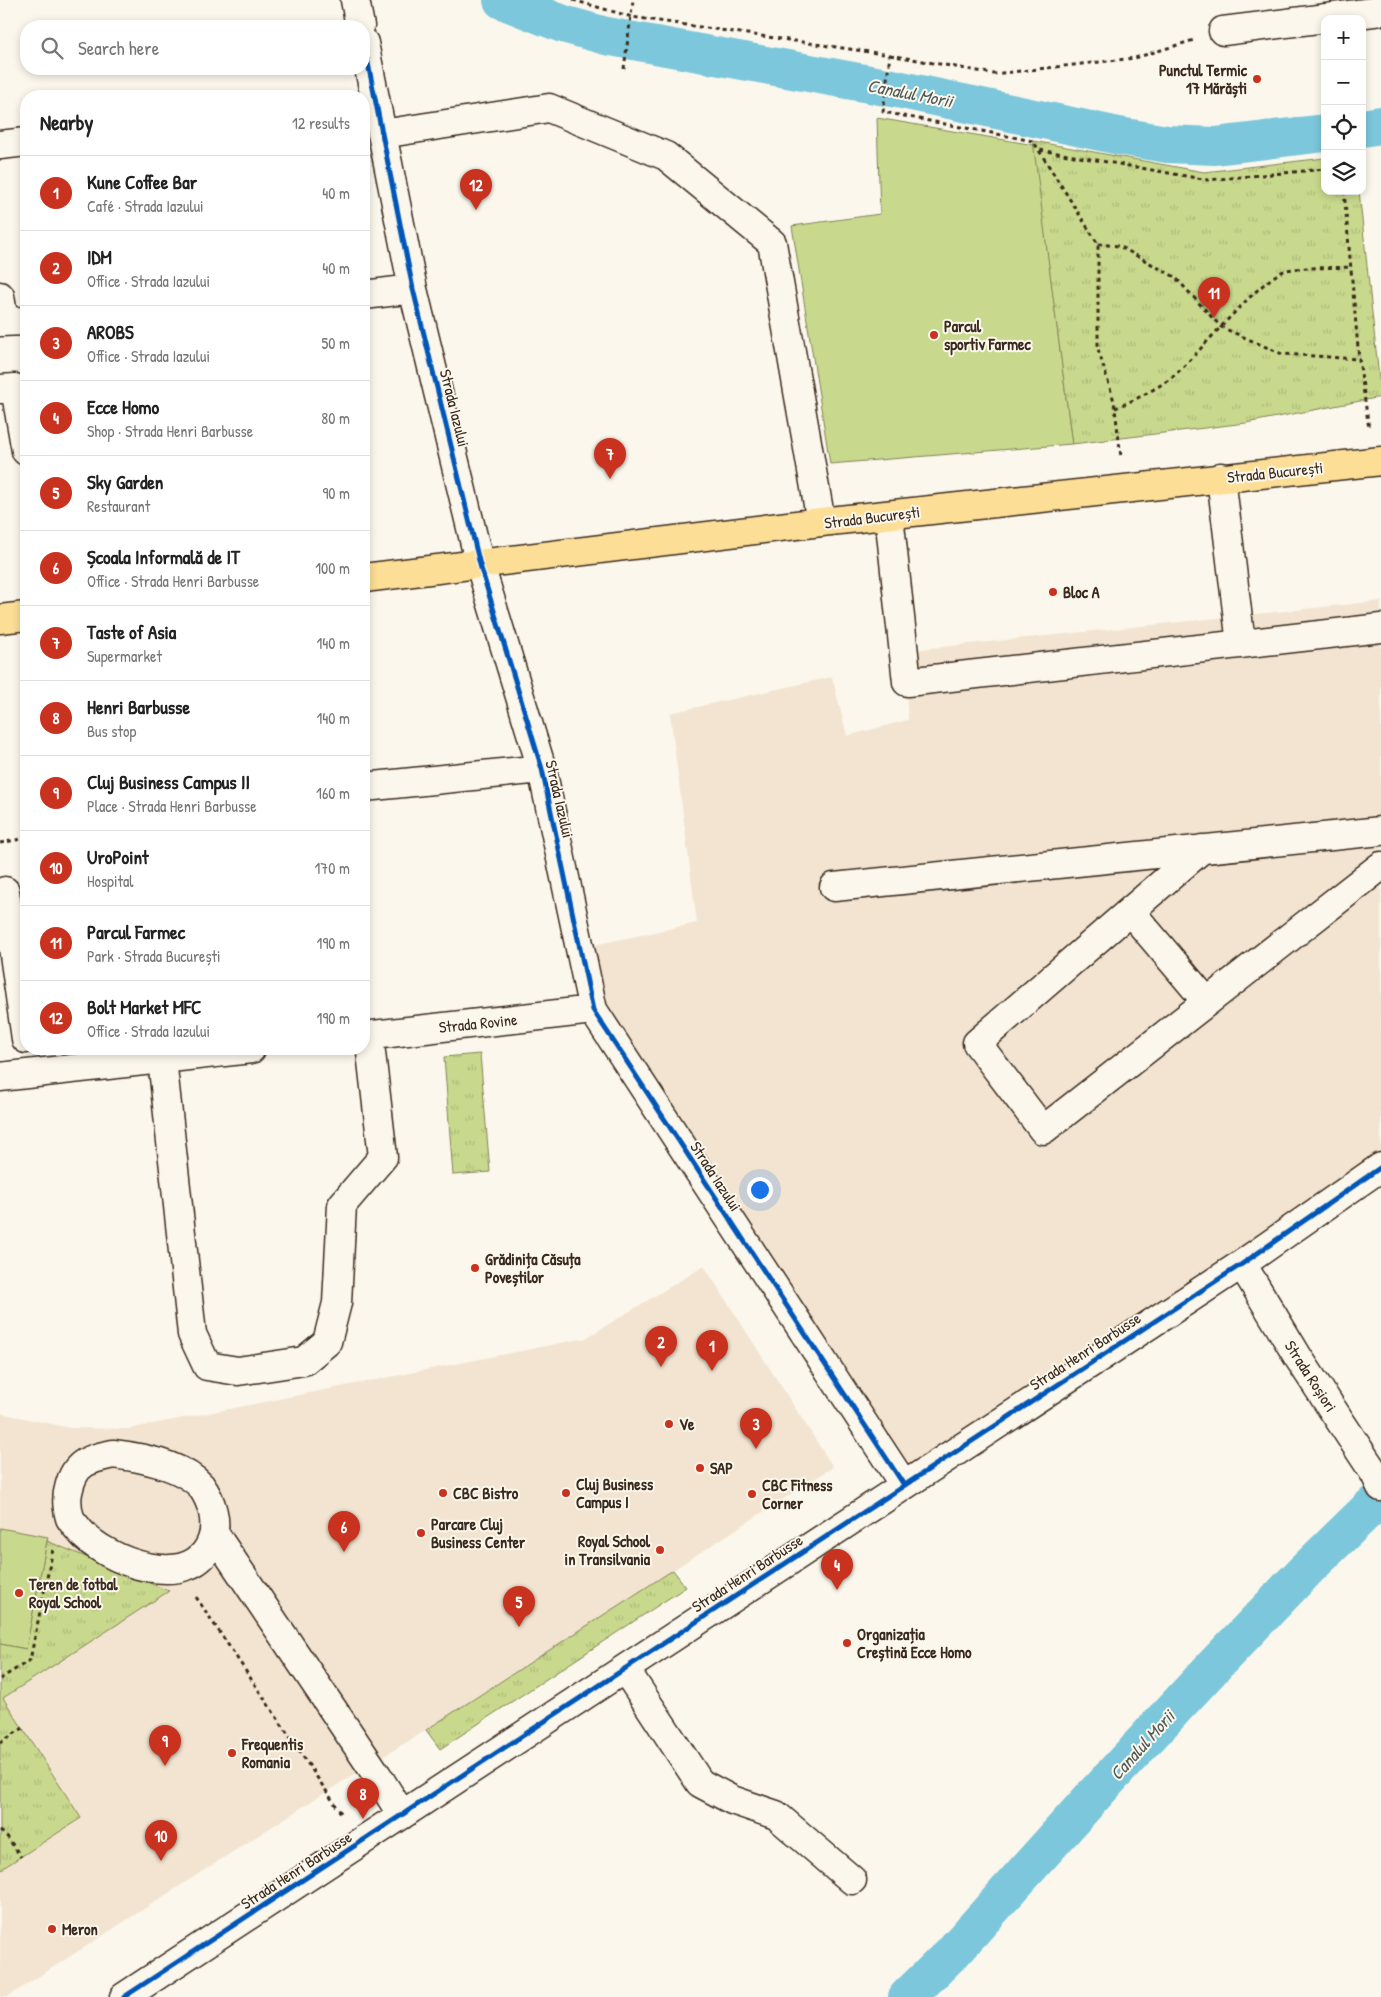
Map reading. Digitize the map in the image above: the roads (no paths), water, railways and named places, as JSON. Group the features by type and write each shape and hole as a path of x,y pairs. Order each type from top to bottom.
{"main road":[{"name":"Strada București","path":"370,577 821,522 1377,461"},
{"path":"0,618 20,616"}],"street":[{"path":"355,0 359,20"},
{"path":"1223,31 1381,11"},
{"name":"Strada Iazului","path":"370,73 413,289 480,565 542,768 593,1010 904,1485"},
{"path":"382,134 549,108 666,156 772,243 821,522"},
{"path":"0,145 20,143"},
{"path":"370,294 413,289"},
{"path":"0,389 15,388 20,417"},
{"path":"1221,478 1241,644"},
{"path":"889,515 907,682 1381,628"},
{"path":"370,787 542,768"},
{"path":"834,887 1381,831"},
{"path":"1202,849 977,1043 1043,1130 1381,866"},
{"path":"4,891 20,999"},
{"path":"1130,911 1207,1002"},
{"name":"Strada Rovine","path":"370,1035 593,1010"},
{"path":"0,1077 30,1061 162,1059 198,1055"},
{"path":"162,1059 192,1334 208,1366 238,1371 304,1361 328,1342 337,1303 342,1205 383,1157 369,1055"},
{"name":"Strada Henri Barbusse","path":"124,1997 153,1989 402,1815 1242,1264 1381,1167"},
{"name":"Strada Roșiori","path":"1242,1264 1298,1358 1378,1480"},
{"path":"214,1533 209,1548 193,1563 172,1569 143,1567 110,1554 88,1540 71,1520 67,1497 72,1474 89,1460 113,1454 140,1458 180,1472 198,1483 204,1490 214,1511 214,1533 378,1775 402,1815"},
{"path":"625,1669 700,1783 732,1800 776,1815 852,1880"}],"waterway":[{"name":"Canalul Morii","path":"502,0 563,24 606,36 897,89 1119,136 1167,144 1215,146 1321,133"},
{"name":"Canalul Morii","path":"1366,127 1381,125"},
{"name":"Canalul Morii","path":"907,1997 952,1953 1095,1794 1212,1668 1305,1571 1381,1497"}],"place":[{"name":"Punctul Termic 17 Mărăști","path":"1257,79"},
{"name":"Bolt Market MFC","path":"476,210"},
{"name":"Parcul Farmec","path":"1214,318"},
{"name":"Parcul sportiv Farmec","path":"934,335"},
{"name":"Taste of Asia","path":"610,479"},
{"name":"Bloc A","path":"1053,592"},
{"name":"Grădinița Căsuța Poveștilor","path":"475,1268"},
{"name":"IDM","path":"661,1367"},
{"name":"Kune Coffee Bar","path":"712,1371"},
{"name":"Ve","path":"669,1424"},
{"name":"AROBS","path":"756,1449"},
{"name":"SAP","path":"700,1468"},
{"name":"CBC Bistro","path":"443,1493"},
{"name":"Cluj Business Campus I","path":"566,1493"},
{"name":"CBC Fitness Corner","path":"752,1494"},
{"name":"Parcare Cluj Business Center","path":"421,1533"},
{"name":"Royal School in Transilvania","path":"660,1550"},
{"name":"Școala Informală de IT","path":"344,1552"},
{"name":"Ecce Homo","path":"837,1590"},
{"name":"Teren de fotbal Royal School","path":"19,1593"},
{"name":"Sky Garden","path":"519,1627"},
{"name":"Organizația Creștină Ecce Homo","path":"847,1643"},
{"name":"Frequentis Romania","path":"232,1753"},
{"name":"Cluj Business Campus II","path":"165,1766"},
{"name":"Henri Barbusse","path":"363,1819"},
{"name":"UroPoint","path":"161,1861"},
{"name":"Meron","path":"52,1929"}]}
